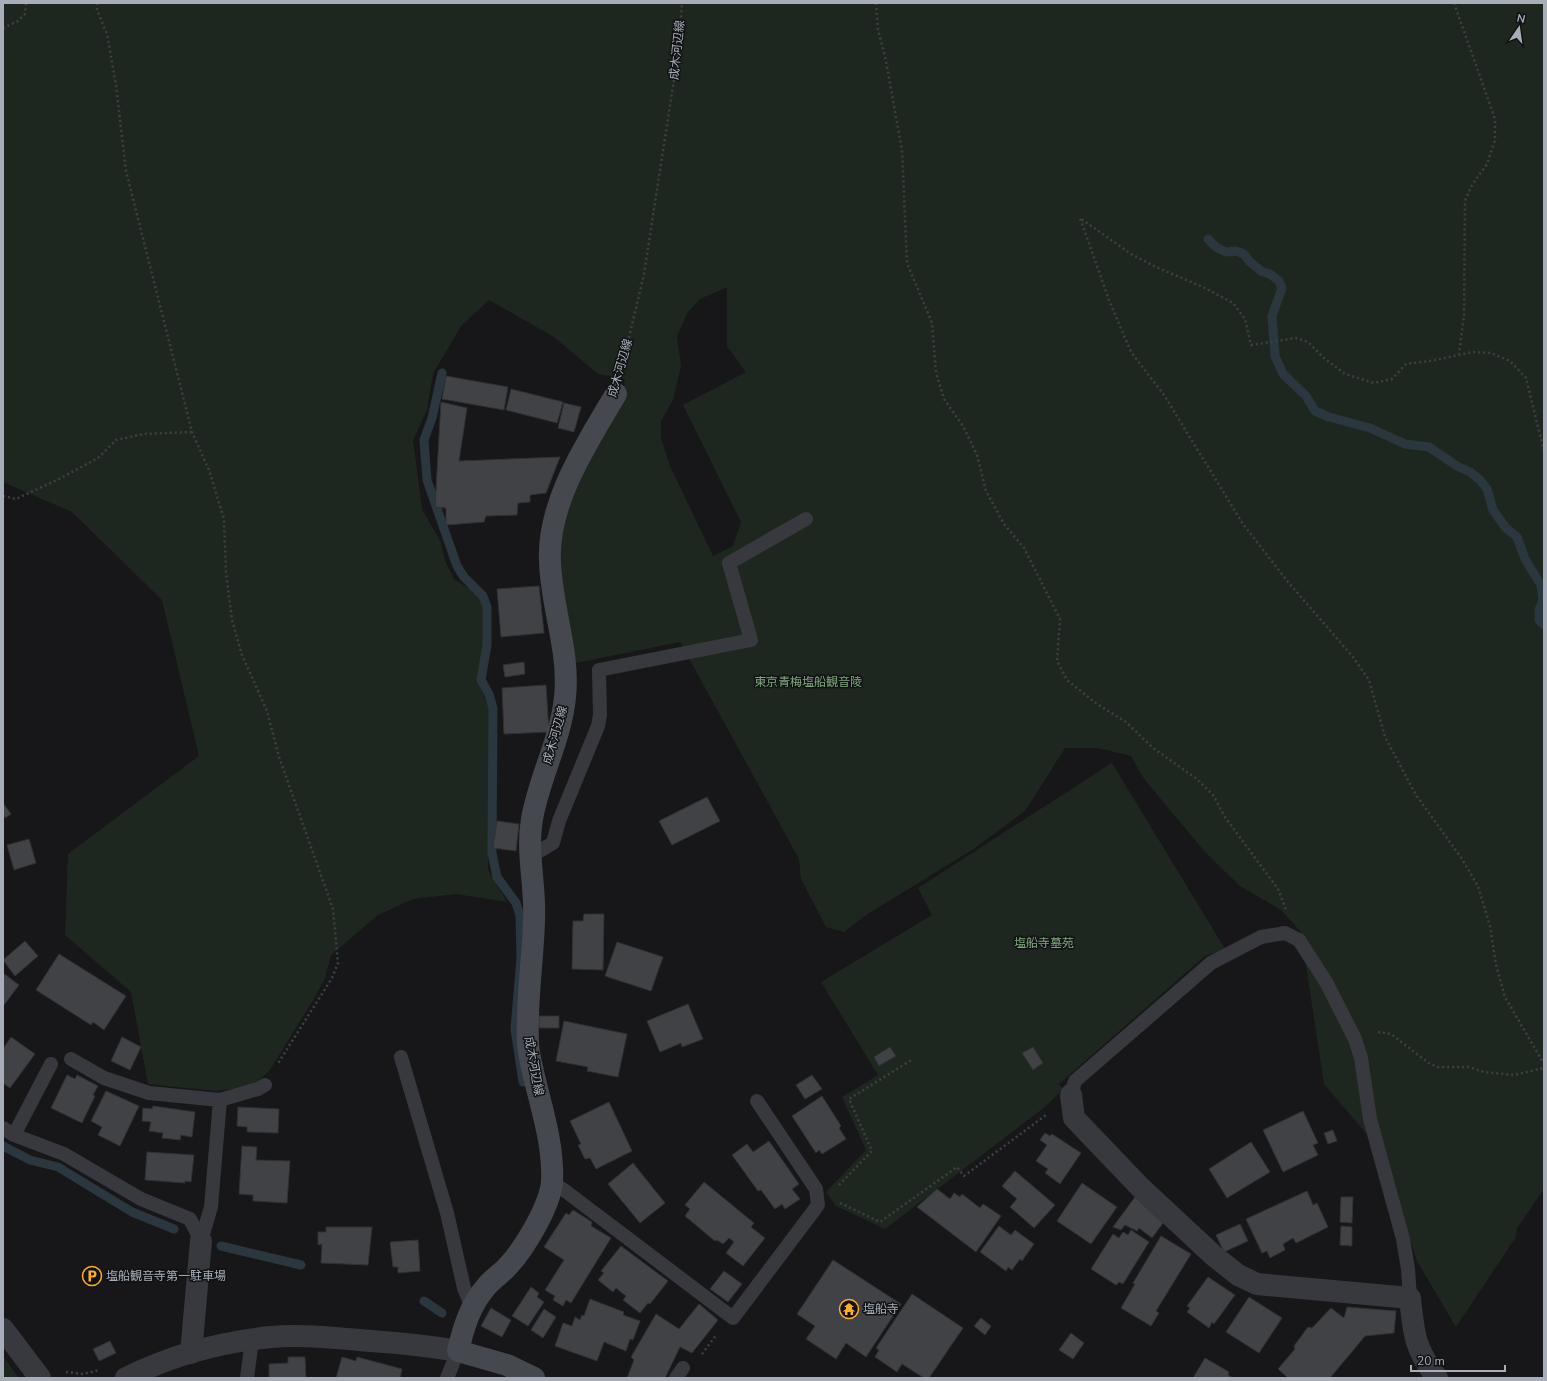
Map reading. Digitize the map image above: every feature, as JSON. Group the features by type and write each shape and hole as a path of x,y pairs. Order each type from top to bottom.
{"main road":[{"name":"成木河辺線","path":"458,1351 462,1334 472,1308 486,1287 508,1266 528,1240 546,1202 552,1183 549,1146 528,1046 527,1005 535,918 531,856 532,822 537,796 561,721 565,698 566,673 563,643 552,584 550,538 558,504 589,440 616,394"},
{"path":"458,1351 507,1365 534,1378"}],"street":[{"path":"1071,1095 1074,1118 1140,1187 1213,1255 1238,1275 1257,1284 1410,1298 1414,1336 1422,1359 1437,1378"},
{"path":"191,1353 201,1241"},
{"path":"3,1329 40,1378"},
{"path":"126,1378 154,1365 191,1353 272,1337 320,1337 431,1346 458,1351"}],"lane":[{"path":"531,856 553,843 559,821 598,726 600,715 599,670 751,640 729,563 806,519"},
{"path":"1071,1095 1075,1081 1211,963 1261,937 1285,933 1299,940 1326,982 1355,1039 1361,1058 1370,1119 1403,1239 1408,1269 1410,1298"},
{"path":"401,1057 447,1213 464,1288 472,1308"},
{"path":"71,1059 104,1078 149,1093 220,1100 258,1089 265,1085"},
{"path":"51,1064 8,1132 64,1154 141,1199 190,1219 201,1241"},
{"path":"201,1241 211,1207 220,1100"},
{"path":"552,1183 564,1190 732,1318 823,1201 756,1101"},
{"path":"247,1378 252,1340"},
{"path":"447,1378 458,1351"}],"path":[{"path":"3,28 18,21 25,14 26,3"},
{"path":"97,3 97,10 107,34 116,85 126,171 192,432 209,470 224,519 226,573 232,620 242,655 266,711 279,757 333,909 338,944 338,963 332,978 265,1085"},
{"name":"成木河辺線","path":"616,394 644,274 680,47 682,3"},
{"path":"876,3 878,30 886,56 902,150 906,211 907,264 932,323 936,373 944,399 963,426 977,455 986,491 1004,524 1024,548 1060,619 1057,662 1067,680 1097,704 1126,722 1153,748 1198,779 1213,795 1234,828 1278,889 1286,912 1285,933"},
{"path":"1454,3 1495,119 1495,140 1487,164 1472,185 1466,201 1464,315 1459,354"},
{"path":"1544,451 1526,378 1510,361 1491,353 1473,352 1459,354 1430,361 1406,364 1392,379 1374,382 1345,374 1325,359 1308,342 1296,338 1251,345 1245,319 1233,303 1203,287 1156,267 1131,254 1080,218 1108,300 1132,352 1164,395 1243,524 1288,582 1353,657 1369,680 1385,737 1416,795 1462,859 1478,886 1490,926 1496,965 1505,997 1544,1064"},
{"path":"3,496 16,499 59,479 98,458 116,440 143,434 192,432"},
{"path":"1355,1039 1378,1032 1391,1034 1430,1064 1438,1067 1469,1067 1499,1075 1514,1075 1544,1068"},
{"path":"913,1059 849,1099 872,1151 823,1201 880,1222 957,1167 964,1176 1071,1095"},
{"path":"679,1373 697,1361 721,1328 732,1318"}],"green space":[{"name":"東京青梅塩船観音陵","path":"3,3 1544,3 1544,1189 1517,1228 1516,1237 1456,1327 1417,1261 1382,1152 1324,1084 1301,932 1281,910 1240,886 1204,851 1144,779 1131,756 1098,748 1065,748 1025,811 972,850 866,915 844,932 826,927 801,879 799,859 680,642 571,664 559,586 563,504 622,399 625,379 598,374 554,337 489,300 461,326 433,374 427,410 413,440 422,509 441,543 445,561 454,579 479,595 484,610 485,637 478,682 490,709 488,870 507,902 456,894 413,899 378,915 331,955 325,978 315,997 270,1070 252,1087 215,1091 148,1084 131,992 65,935 68,854 199,756 162,600 72,512 3,482","holes":["727,287 727,346 746,372 683,405 741,522 733,546 713,556 671,468 661,439 661,421 673,400 681,366 677,337 687,313 700,299"]},
{"name":"塩船寺墓苑","path":"1112,763 1225,949 1205,956 1059,1084 1063,1089 1046,1106 885,1229 836,1206 826,1192 866,1150 842,1097 878,1075 821,982 932,915 918,888"},
{"path":"3,1356 19,1378 3,1378"}],"building":[{"path":"446,376 508,387 504,410 442,399"},
{"path":"511,389 563,402 557,423 506,410"},
{"path":"441,402 467,408 459,461 560,457 546,493 530,495 530,502 518,503 517,515 486,516 484,522 446,525 446,508 435,507"},
{"path":"564,403 581,407 574,432 558,428"},
{"path":"539,586 544,633 501,637 497,589"},
{"path":"524,662 525,674 505,677 503,665"},
{"path":"546,685 549,732 504,734 502,688"},
{"path":"707,797 720,821 672,845 659,821"},
{"path":"3,803 11,814 5,818 3,814"},
{"path":"497,821 519,824 516,851 493,848"},
{"path":"29,839 36,863 14,870 7,845"},
{"path":"584,914 604,914 603,970 572,969 573,921 583,921"},
{"path":"25,941 38,956 15,976 3,960"},
{"path":"617,942 663,957 651,991 605,976"},
{"path":"59,954 126,996 104,1030 93,1022 91,1025 36,990"},
{"path":"3,973 19,985 4,1005 3,1004"},
{"path":"688,1004 703,1039 682,1047 681,1043 660,1052 647,1021"},
{"path":"539,1016 559,1016 559,1028 539,1028"},
{"path":"564,1021 627,1034 618,1077 587,1071 588,1067 556,1061"},
{"path":"11,1037 35,1054 10,1088 3,1083 3,1049"},
{"path":"122,1037 141,1047 130,1070 111,1061"},
{"path":"890,1047 896,1056 879,1066 874,1057"},
{"path":"1033,1047 1043,1063 1033,1070 1022,1053"},
{"path":"67,1075 75,1079 77,1075 98,1086 93,1095 95,1096 82,1123 51,1108"},
{"path":"812,1075 822,1089 805,1099 796,1085"},
{"path":"106,1091 139,1106 120,1146 98,1135 102,1127 91,1121"},
{"path":"822,1096 841,1126 839,1128 846,1139 822,1154 819,1150 816,1153 792,1116"},
{"path":"609,1102 632,1151 596,1169 590,1158 585,1159 578,1145 581,1144 570,1121"},
{"path":"153,1106 195,1112 192,1137 181,1135 180,1140 162,1138 163,1133 149,1131 151,1122 142,1121 143,1108 152,1109"},
{"path":"238,1107 279,1109 278,1133 247,1132 247,1127 237,1126"},
{"path":"1303,1111 1318,1143 1313,1145 1318,1155 1283,1172 1263,1130"},
{"path":"1333,1130 1337,1141 1328,1144 1324,1133"},
{"path":"1045,1133 1050,1136 1052,1134 1081,1153 1060,1184 1045,1173 1048,1169 1036,1161 1047,1145 1040,1140"},
{"path":"769,1141 799,1184 792,1189 800,1199 785,1209 782,1204 775,1209 761,1190 758,1191 732,1155 747,1144 753,1152"},
{"path":"1251,1142 1270,1172 1227,1198 1209,1169"},
{"path":"242,1146 257,1147 256,1160 290,1161 287,1203 253,1201 253,1195 239,1194"},
{"path":"147,1152 194,1155 191,1182 185,1181 185,1183 145,1180"},
{"path":"633,1163 665,1203 640,1223 608,1184"},
{"path":"1015,1171 1055,1205 1034,1228 1010,1207 1017,1199 1002,1186"},
{"path":"704,1182 754,1223 751,1227 765,1238 743,1266 726,1253 734,1242 729,1238 723,1244 717,1240 715,1241 685,1216 690,1209 685,1205"},
{"path":"1082,1183 1117,1207 1091,1244 1057,1221"},
{"path":"937,1189 950,1199 954,1193 960,1197 962,1194 980,1208 983,1204 1001,1216 976,1252 917,1207"},
{"path":"1307,1191 1313,1205 1317,1203 1328,1227 1296,1243 1293,1238 1283,1244 1285,1250 1270,1258 1267,1251 1262,1253 1246,1219"},
{"path":"1135,1197 1163,1223 1152,1238 1139,1228 1137,1231 1125,1225 1121,1230 1113,1227"},
{"path":"1341,1197 1353,1197 1352,1223 1340,1222"},
{"path":"573,1210 592,1222 591,1226 611,1238 571,1303 566,1300 563,1306 553,1300 555,1296 545,1290 564,1260 544,1247 566,1213 569,1215"},
{"path":"1240,1224 1248,1241 1224,1252 1216,1235"},
{"path":"999,1226 1011,1235 1015,1230 1034,1244 1022,1261 1020,1259 1012,1270 1008,1267 1006,1271 980,1252"},
{"path":"1341,1226 1352,1227 1352,1246 1340,1245"},
{"path":"326,1227 372,1227 368,1265 321,1263 322,1244 318,1245 318,1232 326,1232"},
{"path":"1131,1230 1149,1242 1123,1284 1119,1282 1116,1285 1091,1269 1113,1234 1119,1238 1123,1232 1128,1235"},
{"path":"1161,1236 1191,1254 1156,1311 1159,1313 1151,1326 1121,1308 1135,1284 1133,1283"},
{"path":"418,1240 420,1271 398,1273 398,1267 393,1267 390,1242"},
{"path":"621,1246 668,1281 650,1304 648,1303 640,1313 623,1300 626,1296 616,1288 613,1292 598,1280 604,1273 601,1271"},
{"name":"塩船寺","path":"833,1260 901,1304 866,1357 846,1343 836,1359 806,1339 815,1326 797,1314"},
{"path":"724,1271 742,1284 728,1302 710,1289"},
{"path":"1208,1277 1235,1295 1214,1324 1212,1322 1209,1328 1187,1312 1190,1308 1187,1306"},
{"path":"531,1287 539,1293 537,1297 544,1302 528,1326 512,1316"},
{"path":"912,1294 963,1328 929,1378 924,1378 902,1364 897,1372 875,1357 879,1350 876,1348"},
{"path":"1249,1297 1282,1318 1259,1353 1226,1332"},
{"path":"590,1299 624,1312 623,1315 640,1321 633,1340 630,1339 626,1351 604,1342 597,1361 555,1346 563,1323 572,1326 575,1317 580,1320 582,1315 584,1316"},
{"path":"699,1304 718,1320 692,1353 680,1347 665,1378 627,1378 634,1360 631,1357 656,1314 679,1329"},
{"path":"1347,1307 1396,1311 1394,1333 1365,1336 1330,1378 1288,1378 1278,1369 1295,1349 1294,1346 1308,1327 1312,1328 1331,1308 1344,1318"},
{"path":"491,1308 511,1320 502,1337 481,1326"},
{"path":"544,1309 556,1317 543,1338 531,1330"},
{"path":"981,1318 991,1326 985,1335 974,1326"},
{"path":"1071,1333 1084,1343 1073,1359 1059,1350"},
{"path":"110,1341 116,1353 99,1361 93,1349"},
{"path":"288,1357 305,1357 306,1378 269,1378 269,1364 288,1363"},
{"path":"342,1357 356,1361 357,1357 402,1369 400,1378 336,1378"},
{"path":"1205,1358 1229,1372 1228,1375 1233,1378 1193,1378"}],"waterway":[{"path":"1208,239 1216,247 1226,252 1236,251 1244,254 1249,261 1261,271 1270,274 1279,281 1282,288 1272,316 1275,356 1283,374 1306,396 1315,411 1329,417 1370,428 1405,444 1429,447 1457,466 1470,472 1480,480 1487,489 1493,510 1506,528 1517,537 1525,559 1541,585 1543,601 1539,610 1539,620 1544,625"},
{"path":"442,373 432,418 424,440 427,480 457,566 464,577 483,596 487,607 487,645 481,680 489,694 493,708 492,853 497,877 516,903 520,915 521,958 515,1029 523,1082"},
{"path":"3,1146 30,1160 58,1167 132,1212 174,1229"},
{"path":"221,1246 301,1265"},
{"path":"424,1301 442,1313"}],"place":[{"name":"塩船観音寺第一駐車場","path":"92,1276"},
{"name":"塩船寺","path":"849,1309"}]}
